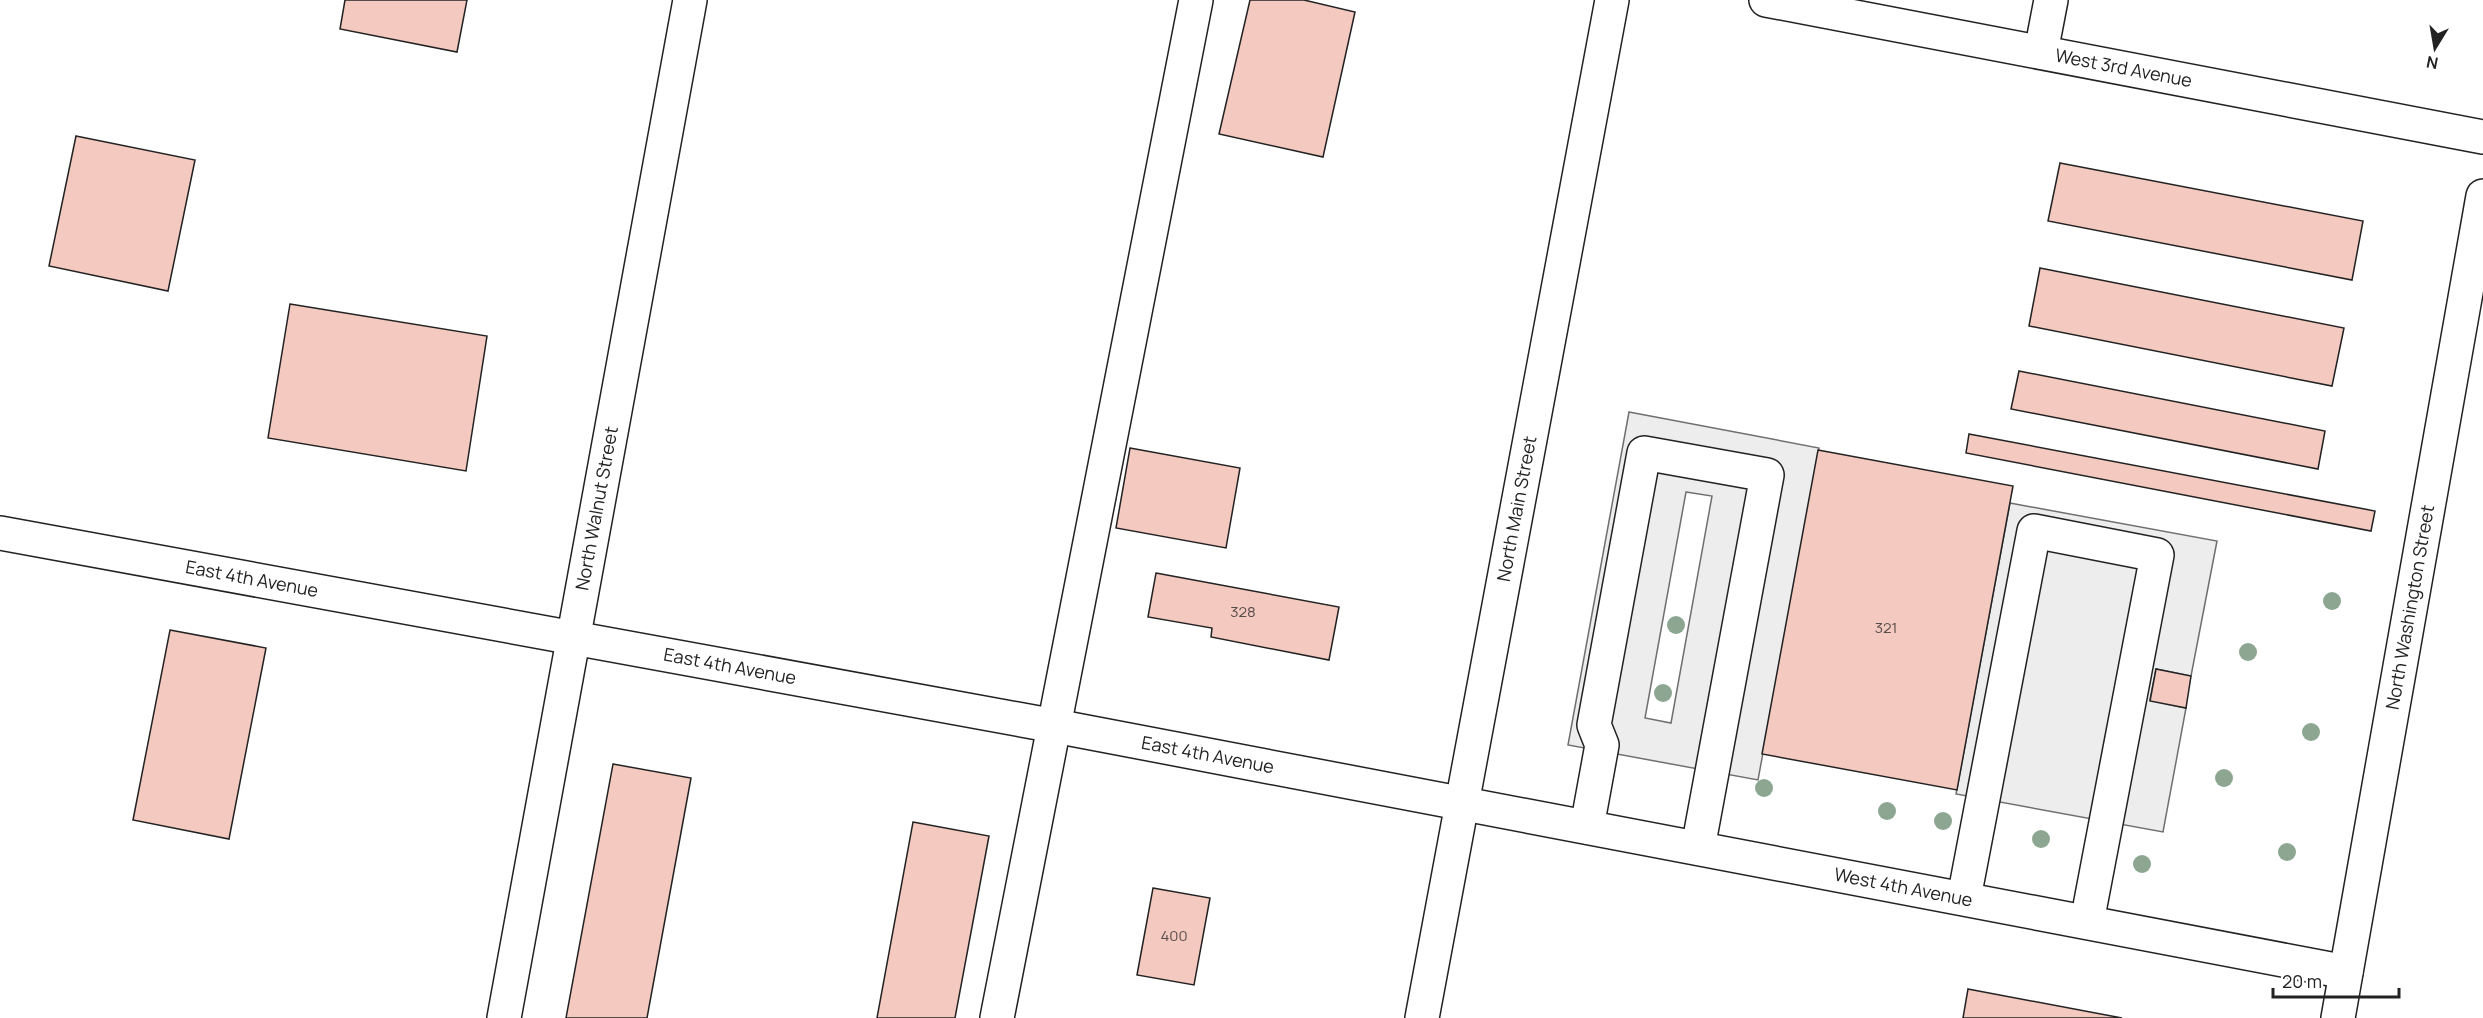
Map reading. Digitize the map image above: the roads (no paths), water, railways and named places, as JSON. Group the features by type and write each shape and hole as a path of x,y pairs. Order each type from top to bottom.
{"street":[{"name":"North Walnut Street","path":"504,1018 690,0"},
{"path":"997,1018 1196,0"},
{"name":"North Main Street","path":"1422,1018 1612,0"},
{"name":"West 3rd Avenue","path":"1766,0 2483,137"},
{"path":"2041,52 2051,0"},
{"name":"North Washington Street","path":"2338,1018 2483,196"},
{"path":"1587,827 1602,745 1594,725 1644,453 1767,475 1698,848"},
{"path":"1964,898 2034,531 2123,548 2157,555 2087,922"},
{"name":"East 4th Avenue","path":"0,533 1055,726 1461,804"},
{"name":"West 4th Avenue","path":"1461,804 2346,972"}]}
